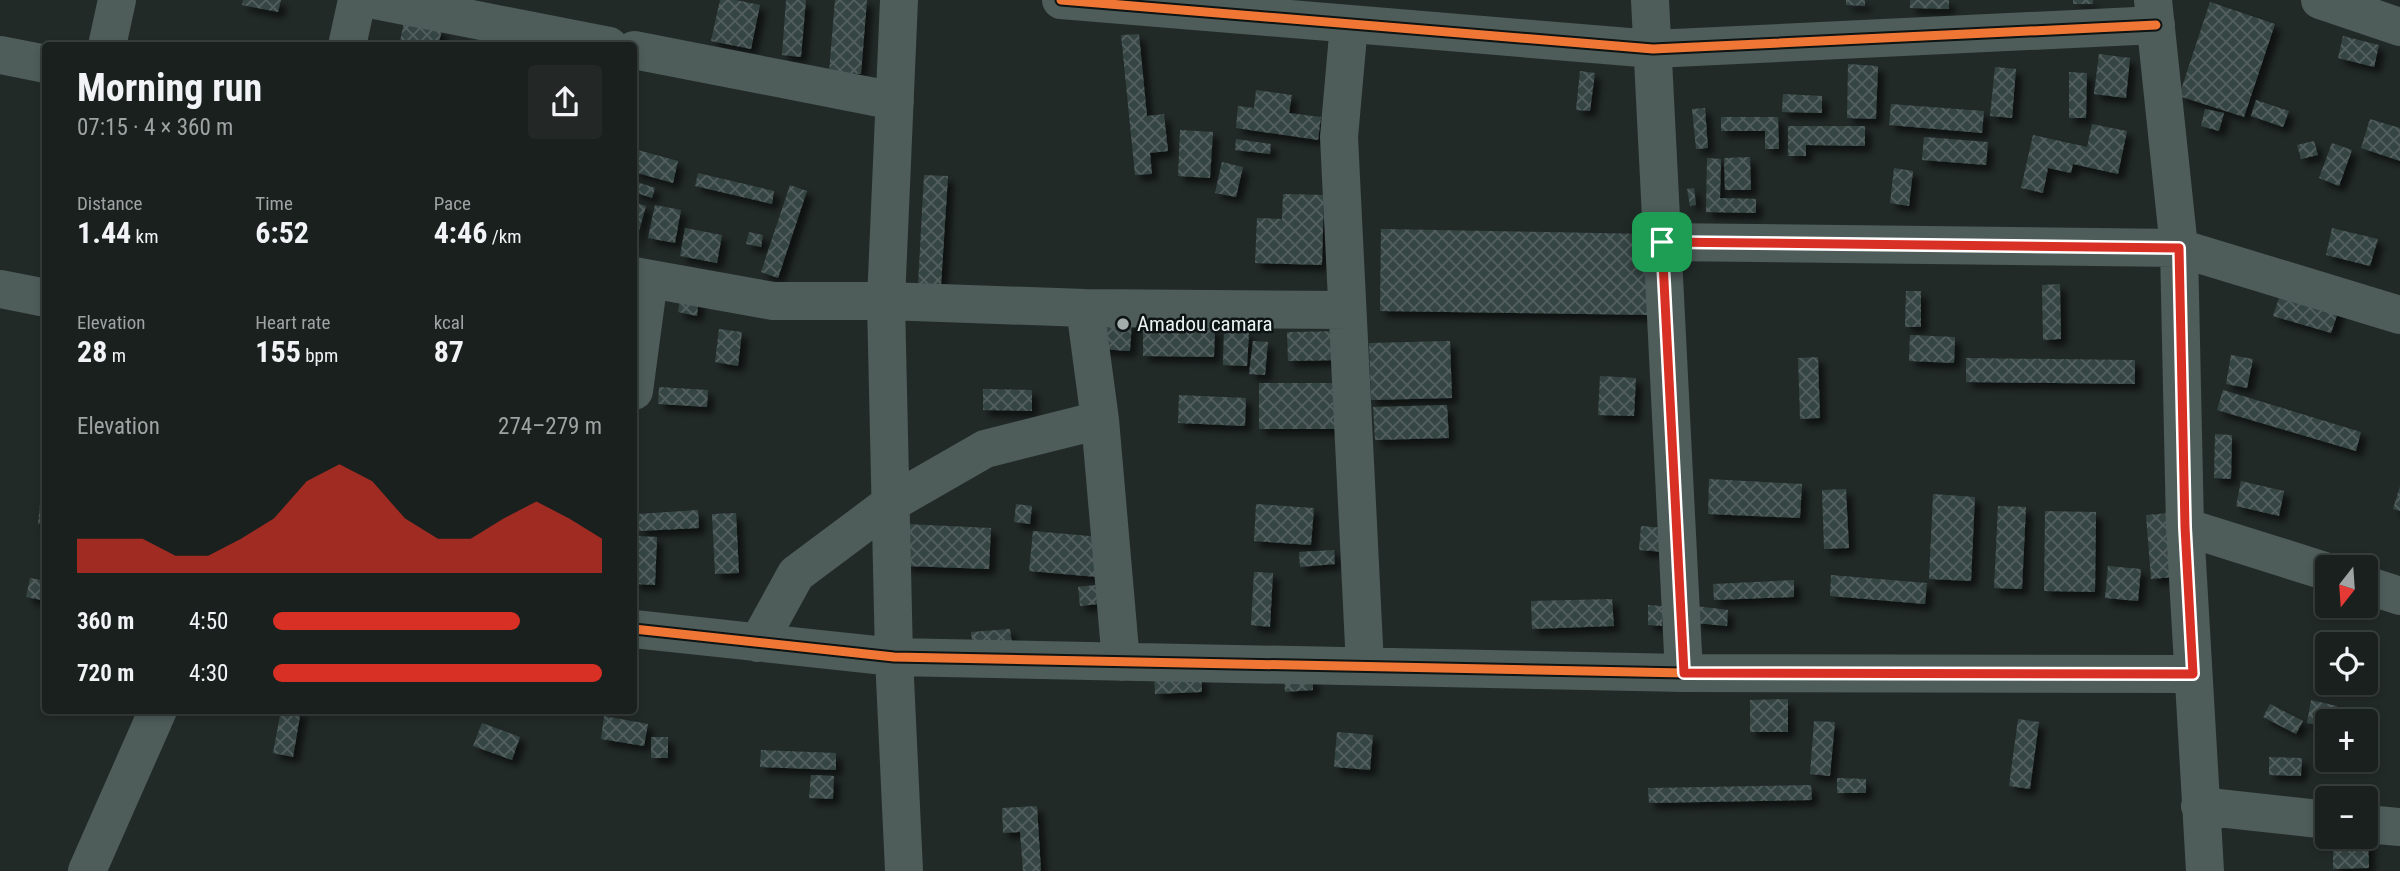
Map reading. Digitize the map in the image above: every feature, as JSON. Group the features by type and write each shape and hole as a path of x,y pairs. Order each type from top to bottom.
{"street":[{"path":"108,42 117,0"},
{"path":"348,42 357,0"},
{"path":"375,0 589,42"},
{"path":"899,0 886,301 894,657 904,871"},
{"path":"1062,0 1653,49 2154,13 2179,248 2185,527 2204,871"},
{"path":"1650,0 1684,673"},
{"path":"2320,0 2400,27"},
{"path":"1349,24 1339,137 1364,666"},
{"path":"637,51 895,101"},
{"path":"0,55 42,63"},
{"path":"1662,242 2179,248 2400,314"},
{"path":"637,343 641,278 772,301 1348,310"},
{"path":"1,297 42,298"},
{"path":"1086,308 1100,420 1121,662"},
{"path":"758,643 796,574 891,503 985,449 1100,420"},
{"path":"2185,527 2315,568"},
{"path":"2378,589 2400,596"},
{"path":"637,629 894,657 1684,673 2193,674"},
{"path":"88,871 156,714"},
{"path":"2200,806 2315,819"},
{"path":"2378,825 2400,827"}],"building":[{"path":"243,0 281,0 278,12 242,5"},
{"path":"720,0 760,5 751,49 711,41"},
{"path":"786,0 806,0 801,57 782,55"},
{"path":"835,0 867,0 861,74 829,72"},
{"path":"1846,0 1865,0 1865,6 1846,5"},
{"path":"1910,0 1949,0 1949,9 1910,8"},
{"path":"2073,0 2093,0 2093,4 2073,4"},
{"path":"2210,2 2275,24 2244,117 2179,96"},
{"path":"404,22 442,30 439,42 400,41"},
{"path":"1139,34 1147,116 1164,114 1168,151 1150,153 1152,174 1135,175 1121,35"},
{"path":"2343,36 2379,45 2374,67 2338,58"},
{"path":"2099,54 2130,58 2126,98 2094,94"},
{"path":"1848,64 1878,66 1876,119 1847,118"},
{"path":"1995,67 2016,69 2012,118 1990,116"},
{"path":"1580,71 1595,73 1590,111 1576,110"},
{"path":"2069,72 2087,73 2086,118 2069,118"},
{"path":"1256,90 1292,95 1289,113 1321,117 1318,140 1236,128 1238,106 1254,108"},
{"path":"1783,94 1822,96 1822,113 1782,112"},
{"path":"2256,100 2289,111 2283,127 2251,116"},
{"path":"1891,104 1984,111 1982,133 1889,125"},
{"path":"1705,108 1708,148 1696,149 1692,109"},
{"path":"2205,109 2224,113 2219,131 2201,126"},
{"path":"1721,117 1778,117 1779,149 1765,149 1765,131 1721,131"},
{"path":"2370,119 2400,128 2400,161 2361,148"},
{"path":"2092,124 2127,131 2118,174 2073,164 2071,173 2048,168 2043,193 2021,188 2033,135 2087,147"},
{"path":"1788,126 1865,126 1865,146 1806,145 1806,156 1788,156"},
{"path":"1180,130 1213,132 1210,178 1178,176"},
{"path":"1924,137 1988,142 1986,165 1922,160"},
{"path":"1236,139 1271,144 1270,154 1235,150"},
{"path":"2314,141 2318,155 2301,159 2297,145"},
{"path":"2332,143 2352,150 2339,186 2319,178"},
{"path":"637,150 678,161 673,183 637,173"},
{"path":"1750,157 1751,190 1725,190 1724,158"},
{"path":"1707,158 1721,159 1720,198 1756,199 1756,213 1706,212"},
{"path":"1222,162 1243,167 1236,197 1215,193"},
{"path":"1894,168 1913,171 1909,206 1890,203"},
{"path":"698,173 774,191 772,204 695,186"},
{"path":"924,175 948,176 941,286 918,285"},
{"path":"637,182 655,188 652,198 637,193"},
{"path":"790,185 807,191 778,278 761,272"},
{"path":"1694,188 1696,205 1690,206 1687,189"},
{"path":"1283,194 1324,195 1322,265 1255,263 1257,218 1282,219"},
{"path":"637,203 646,206 637,238"},
{"path":"655,205 681,210 675,243 648,238"},
{"path":"685,228 722,235 717,263 680,256"},
{"path":"2332,228 2378,239 2370,266 2326,255"},
{"path":"1381,229 1650,234 1649,315 1380,311"},
{"path":"749,232 763,235 761,247 746,244"},
{"path":"2060,284 2061,339 2043,340 2042,285"},
{"path":"2283,286 2341,304 2331,333 2273,316"},
{"path":"1906,291 1921,291 1921,327 1905,327"},
{"path":"681,293 699,296 697,316 678,312"},
{"path":"1099,320 1132,322 1130,351 1098,349"},
{"path":"1143,326 1215,328 1214,357 1143,356"},
{"path":"719,329 742,332 738,366 715,362"},
{"path":"1344,331 1345,360 1288,361 1287,332"},
{"path":"1224,332 1249,332 1247,366 1223,365"},
{"path":"1910,335 1955,337 1954,363 1909,361"},
{"path":"1253,341 1268,342 1265,375 1249,374"},
{"path":"1450,341 1452,398 1371,400 1369,343"},
{"path":"2231,355 2253,359 2247,388 2226,384"},
{"path":"1818,357 1820,418 1800,419 1798,358"},
{"path":"1966,358 2135,360 2135,384 1966,382"},
{"path":"1600,376 1636,378 1634,416 1598,415"},
{"path":"1259,383 1341,383 1342,429 1259,429"},
{"path":"659,387 708,390 707,407 658,404"},
{"path":"983,389 1032,390 1032,411 983,410"},
{"path":"2223,390 2361,432 2356,451 2217,410"},
{"path":"1179,395 1246,398 1245,426 1178,423"},
{"path":"1447,405 1449,438 1375,440 1373,407"},
{"path":"2215,434 2232,435 2231,479 2214,478"},
{"path":"1709,479 1802,484 1800,518 1708,514"},
{"path":"2241,481 2284,491 2279,516 2236,506"},
{"path":"2400,486 2400,511 2393,509"},
{"path":"1846,489 1849,548 1824,549 1822,490"},
{"path":"1933,494 1975,497 1971,581 1929,579"},
{"path":"40,504 42,504 42,524 38,524"},
{"path":"1016,504 1032,506 1030,524 1014,522"},
{"path":"1256,504 1314,508 1311,545 1254,541"},
{"path":"1998,506 2026,507 2022,589 1994,588"},
{"path":"698,510 699,528 639,531 638,514"},
{"path":"2045,511 2096,512 2095,592 2044,591"},
{"path":"736,513 739,573 715,574 712,514"},
{"path":"2170,513 2175,577 2151,579 2146,515"},
{"path":"907,524 991,528 989,569 905,566"},
{"path":"1641,526 1665,528 1663,552 1639,550"},
{"path":"1033,531 1101,537 1097,577 1029,571"},
{"path":"637,536 657,537 655,585 637,584"},
{"path":"1334,550 1335,564 1300,567 1299,552"},
{"path":"2108,566 2141,569 2138,601 2105,598"},
{"path":"1254,572 1273,573 1270,627 1251,625"},
{"path":"1831,575 1927,583 1925,604 1830,596"},
{"path":"30,578 42,580 42,600 26,597"},
{"path":"1794,580 1794,597 1714,600 1713,584"},
{"path":"1096,585 1099,604 1080,606 1078,587"},
{"path":"1612,599 1614,626 1532,629 1531,601"},
{"path":"1648,605 1662,606 1662,626 1648,625"},
{"path":"1696,606 1728,610 1727,626 1695,623"},
{"path":"1010,629 1012,644 973,647 971,632"},
{"path":"1201,674 1202,692 1155,694 1154,676"},
{"path":"1284,676 1313,676 1313,690 1285,692"},
{"path":"1788,699 1788,732 1750,732 1750,700"},
{"path":"2311,700 2337,706 2336,709 2315,709 2315,725 2307,723"},
{"path":"2270,704 2303,721 2296,734 2263,717"},
{"path":"280,714 300,714 293,757 273,753"},
{"path":"604,716 648,724 644,746 601,739"},
{"path":"2018,719 2039,722 2030,789 2009,786"},
{"path":"1814,721 1835,722 1830,776 1810,774"},
{"path":"482,723 520,737 512,760 473,746"},
{"path":"1337,732 1373,735 1370,770 1334,767"},
{"path":"651,737 668,737 668,758 651,758"},
{"path":"761,750 836,753 836,770 760,767"},
{"path":"2269,757 2302,758 2301,776 2269,775"},
{"path":"811,775 834,776 833,799 809,798"},
{"path":"1837,778 1866,779 1866,793 1837,793"},
{"path":"1811,785 1812,800 1649,803 1648,788"},
{"path":"1037,806 1041,871 1023,871 1020,832 1003,833 1002,808"},
{"path":"2333,849 2368,849 2369,868 2333,869"}],"cycle path":[{"path":"1061,0 1653,49 2156,25"},
{"path":"637,629 894,657 1684,673 2193,674"}],"place":[{"name":"Amadou camara","path":"1123,324"}],"route":[{"path":"1662,242 2179,248 2185,527 2193,674 1684,673 1662,242"}]}
